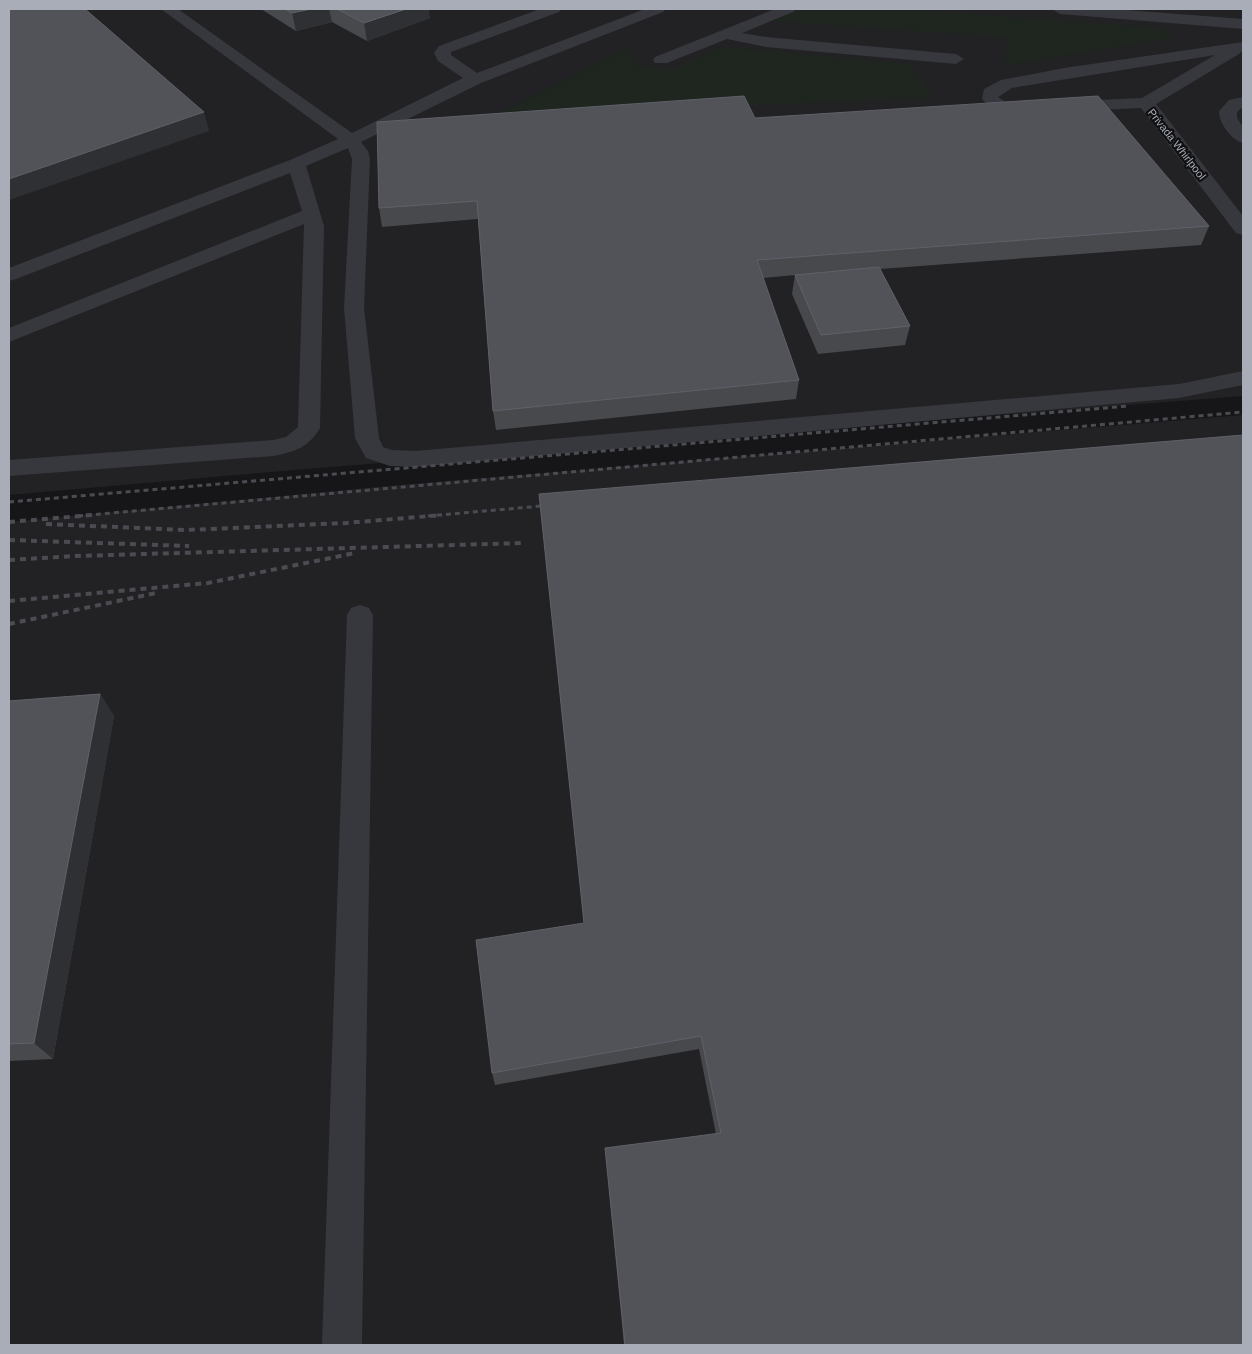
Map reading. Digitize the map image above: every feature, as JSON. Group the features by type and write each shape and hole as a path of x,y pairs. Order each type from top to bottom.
{"street":[{"path":"168,9 350,140 359,151 361,159 354,308 367,438 374,452 390,458 415,459 1179,391 1243,378"},
{"path":"475,79 444,58 442,53 455,45 554,9"},
{"path":"614,9 634,18"},
{"path":"9,275 296,164 475,79 658,9"},
{"path":"661,60 729,35 788,9"},
{"path":"1060,9 1171,13 1243,24"},
{"path":"729,35 766,42 956,59"},
{"path":"1146,103 1013,109 995,104 990,99 990,93 1007,84 1242,43"},
{"name":"Privada Whirlpool","path":"1242,43 1146,103 1243,229"},
{"path":"1243,102 1235,104 1228,111 1228,119 1243,138"},
{"path":"9,468 273,448 292,445 303,438 309,428 314,226 296,164"},
{"path":"9,336 312,214"},
{"path":"342,1345 360,615"}],"shaded area":[{"path":"9,9 1243,9 1243,396 305,469 9,495"},
{"path":"801,9 902,9 1163,28 1174,37 1005,65 1007,37 770,21"},
{"path":"722,47 910,64 934,97 493,117 628,49 638,67 671,69"},
{"path":"1243,415 1243,1345 9,1345 9,522 388,486"}],"building":[{"path":"9,9 85,9 204,112 9,179"},
{"path":"285,9 311,9 292,13"},
{"path":"337,9 406,9 364,23"},
{"path":"744,96 755,118 1098,96 1209,226 757,260 799,380 493,411 477,201 379,208 377,122"},
{"path":"879,267 910,326 821,335 795,275"},
{"path":"1243,435 1243,1345 625,1345 605,1148 721,1133 701,1036 492,1073 476,940 584,923 539,494"},
{"path":"100,694 34,1043 9,1044 9,701"}],"railway":[{"path":"9,502 1128,406"},
{"path":"78,516 1243,412"},
{"path":"428,516 553,505"},
{"path":"9,522 92,515"},
{"path":"46,524 186,530 346,523 442,515"},
{"path":"9,540 189,546"},
{"path":"9,560 76,556 523,543"},
{"path":"9,601 208,583 355,553"},
{"path":"9,624 156,593"}]}
